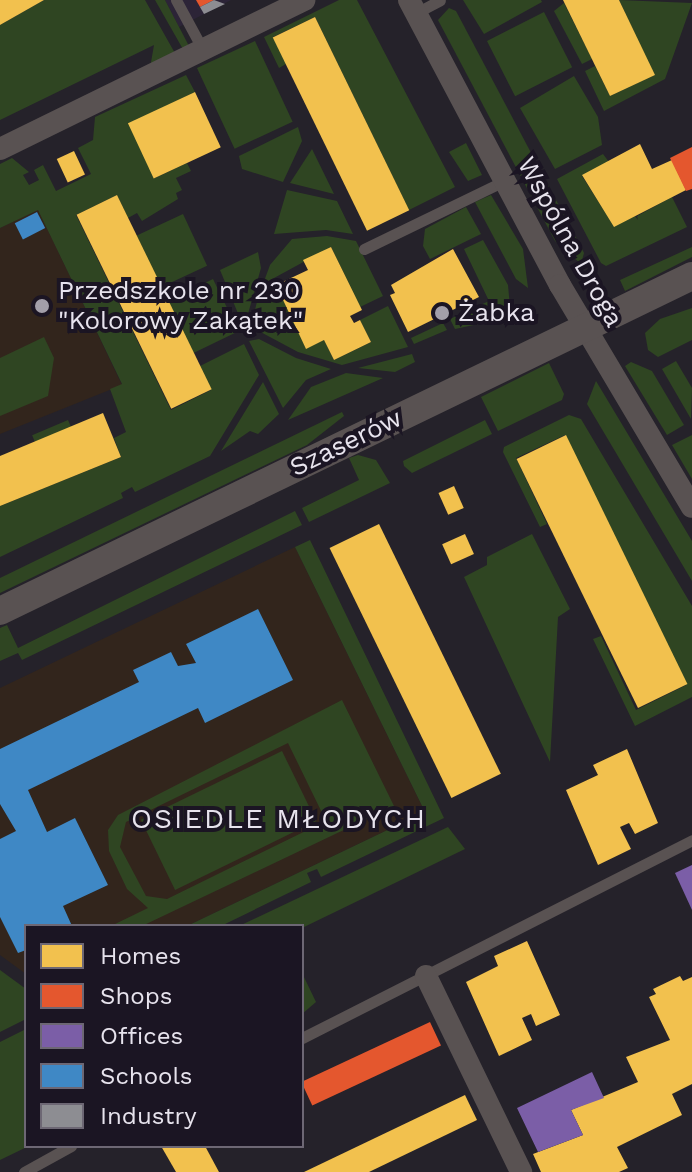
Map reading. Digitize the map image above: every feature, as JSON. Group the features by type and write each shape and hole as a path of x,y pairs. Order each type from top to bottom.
{"street":[{"path":"0,149 304,0"},
{"name":"Wspólna Droga","path":"413,6 585,328 692,507"},
{"name":"Szaserów","path":"0,611 692,276"},
{"path":"426,976 521,1172"}],"lane":[{"path":"176,0 203,50"},
{"path":"413,6 440,0"},
{"path":"364,249 504,181"},
{"path":"304,1037 692,840"},
{"path":"24,1172 67,1148"}],"shaded area":[{"path":"165,0 231,0 179,27"},
{"name":"Przedszkole nr 230 \"Kolorowy Zakątek\"","path":"38,209 122,385 0,434 0,228"},
{"path":"295,547 425,812 191,924 24,924 24,973 0,955 0,688"}],"green space":[{"path":"44,0 145,0 176,55 150,68 154,45 0,120 0,25"},
{"path":"155,0 165,0 190,48 184,51"},
{"path":"339,0 357,0 455,187 409,210 315,17 273,37 286,64 279,68 264,37"},
{"path":"463,0 541,0 542,2 484,34"},
{"path":"619,0 692,3 665,79 604,111 585,71 595,66 610,96 654,75"},
{"path":"564,3 592,59 582,64 554,11"},
{"path":"449,8 456,11 584,253 581,264 555,241 438,20"},
{"path":"544,12 572,67 515,96 487,41"},
{"path":"255,41 293,122 235,149 197,68"},
{"path":"186,75 195,92 129,124 155,178 187,163 191,171 176,178 182,190 176,193 178,199 142,221 137,213 128,218 117,195 76,215 171,410 211,390 200,366 244,344 259,375 210,456 135,492 132,487 121,493 123,498 0,557 0,506 121,457 114,438 126,432 110,389 122,384 38,210 0,228 0,164 12,158 29,172 23,175 29,185 39,180 34,170 43,165 56,191 91,174 78,148 93,140 95,117"},
{"path":"574,76 598,117 602,145 555,169 520,108"},
{"path":"298,127 302,141 283,182 242,169 239,156"},
{"path":"466,143 482,175 468,181 449,152"},
{"path":"312,149 334,194 290,183"},
{"path":"603,154 609,162 582,176 614,226 635,216 638,220 637,216 672,197 687,227 606,266 601,263 557,179"},
{"path":"287,190 337,201 353,234 326,230 274,234"},
{"path":"491,195 523,249 528,288 516,279 475,202"},
{"path":"466,207 481,234 430,259 423,246 425,229"},
{"path":"183,214 207,266 161,287 137,236"},
{"path":"327,236 356,241 383,296 360,307 331,247 263,284 270,265 292,239"},
{"path":"483,240 508,285 510,307 502,319 455,329 450,319 489,301 464,249"},
{"path":"692,247 692,257 625,291 620,280"},
{"path":"258,252 261,268 244,328 220,270"},
{"path":"213,279 238,331 193,353 168,301"},
{"path":"276,285 306,348 324,340 334,360 371,342 360,320 388,306 408,347 342,365 298,352 251,327 259,293"},
{"path":"692,308 692,340 658,357 648,350 645,333 660,319"},
{"path":"443,323 447,330 414,344 411,338"},
{"path":"44,337 54,358 48,396 0,416 0,358"},
{"path":"259,339 296,358 331,369 306,380 283,408 249,341"},
{"path":"412,354 415,362 395,372 358,368"},
{"path":"676,361 692,388 691,419 662,369"},
{"path":"631,362 652,371 684,425 667,435 625,366"},
{"path":"549,363 564,394 562,400 498,431 481,397"},
{"path":"346,373 383,378 288,420 311,387"},
{"path":"596,381 692,541 692,581 587,404"},
{"path":"263,382 279,414 258,434 250,431 221,451"},
{"path":"342,412 344,416 307,445 0,593 0,578"},
{"path":"569,415 581,419 692,606 692,697 635,726 593,639 601,636 636,710 686,685 565,435 516,458 547,524 540,527 503,452 504,447"},
{"path":"68,420 71,427 35,443 32,435"},
{"path":"485,420 492,434 412,473 404,466 403,461"},
{"path":"692,435 692,479 672,445"},
{"path":"358,455 376,460 390,483 309,522 302,508 359,480 349,458"},
{"path":"295,511 302,525 22,660 18,653 0,661 0,628 7,625 18,648"},
{"path":"532,534 570,609 558,617 550,762 464,577 487,565 487,557"},
{"path":"310,540 444,818 321,877 317,869 307,873 311,882 225,924 191,924 425,812 295,547"},
{"path":"342,700 394,806 146,924 115,924 148,908 127,889 109,851 108,830 118,815","holes":["288,743 326,821 167,899 146,896 120,847 126,822"]},
{"path":"282,751 316,821 175,890 141,820"},
{"path":"448,827 465,849 304,927 304,924 243,924"},
{"path":"0,970 24,988 24,1020 0,1032"},
{"path":"304,977 316,1002 304,1012"},
{"path":"24,1030 25,1148 0,1160 0,1042"}],"building: Homes":[{"path":"0,0 44,0 0,25"},
{"path":"563,0 619,0 655,75 610,96"},
{"path":"315,17 409,210 367,231 273,38"},
{"path":"195,92 221,147 154,179 128,123"},
{"path":"640,144 652,169 672,160 686,190 614,227 582,175"},
{"path":"74,151 85,175 68,183 57,159"},
{"path":"117,195 212,389 171,409 77,215"},
{"path":"331,247 362,310 350,316 354,323 360,320 371,342 334,360 324,340 306,349 276,285 308,270 303,260"},
{"path":"453,249 479,297 408,332 390,295 395,293 391,285"},
{"path":"103,413 121,457 0,506 0,456"},
{"path":"566,435 687,684 638,708 517,459"},
{"path":"454,486 464,508 448,515 438,493"},
{"path":"379,524 501,774 451,798 330,548"},
{"path":"465,534 474,554 451,564 442,544"},
{"path":"627,749 658,823 635,834 629,823 620,827 631,849 598,865 566,790 598,775 593,765"},
{"path":"527,941 560,1015 536,1026 531,1014 522,1018 532,1040 499,1056 466,982 498,966 494,956"},
{"path":"680,976 683,981 692,977 692,1084 672,1094 682,1115 617,1147 628,1168 619,1172 541,1172 533,1154 583,1135 571,1110 638,1082 626,1057 670,1040 649,997 656,994 653,989"},
{"path":"465,1095 477,1120 369,1172 304,1172"},
{"path":"162,1148 206,1148 219,1172 176,1172"}],"building: Shops":[{"path":"196,0 214,0 200,7"},
{"path":"692,147 692,189 686,191 670,158"},
{"path":"430,1022 441,1046 312,1106 304,1088 304,1081"}],"building: Offices":[{"path":"692,865 692,910 675,873"},
{"path":"592,1072 604,1098 571,1110 583,1135 538,1152 517,1108"}],"building: Schools":[{"path":"37,212 45,228 23,239 15,223"},
{"path":"258,609 293,680 205,723 198,708 28,790 47,832 75,818 108,885 63,906 71,924 24,924 24,951 18,953 0,917 0,839 16,831 0,804 0,749 139,682 133,670 171,652 178,666 196,663 186,644"}],"building: Industry":[{"path":"214,0 225,4 204,14 200,7"}],"place":[{"name":"Przedszkole nr 230 \"Kolorowy Zakątek\"","path":"42,306"},
{"name":"Żabka","path":"442,313"}],"district":[{"name":"OSIEDLE MŁODYCH","path":"279,819"}]}
